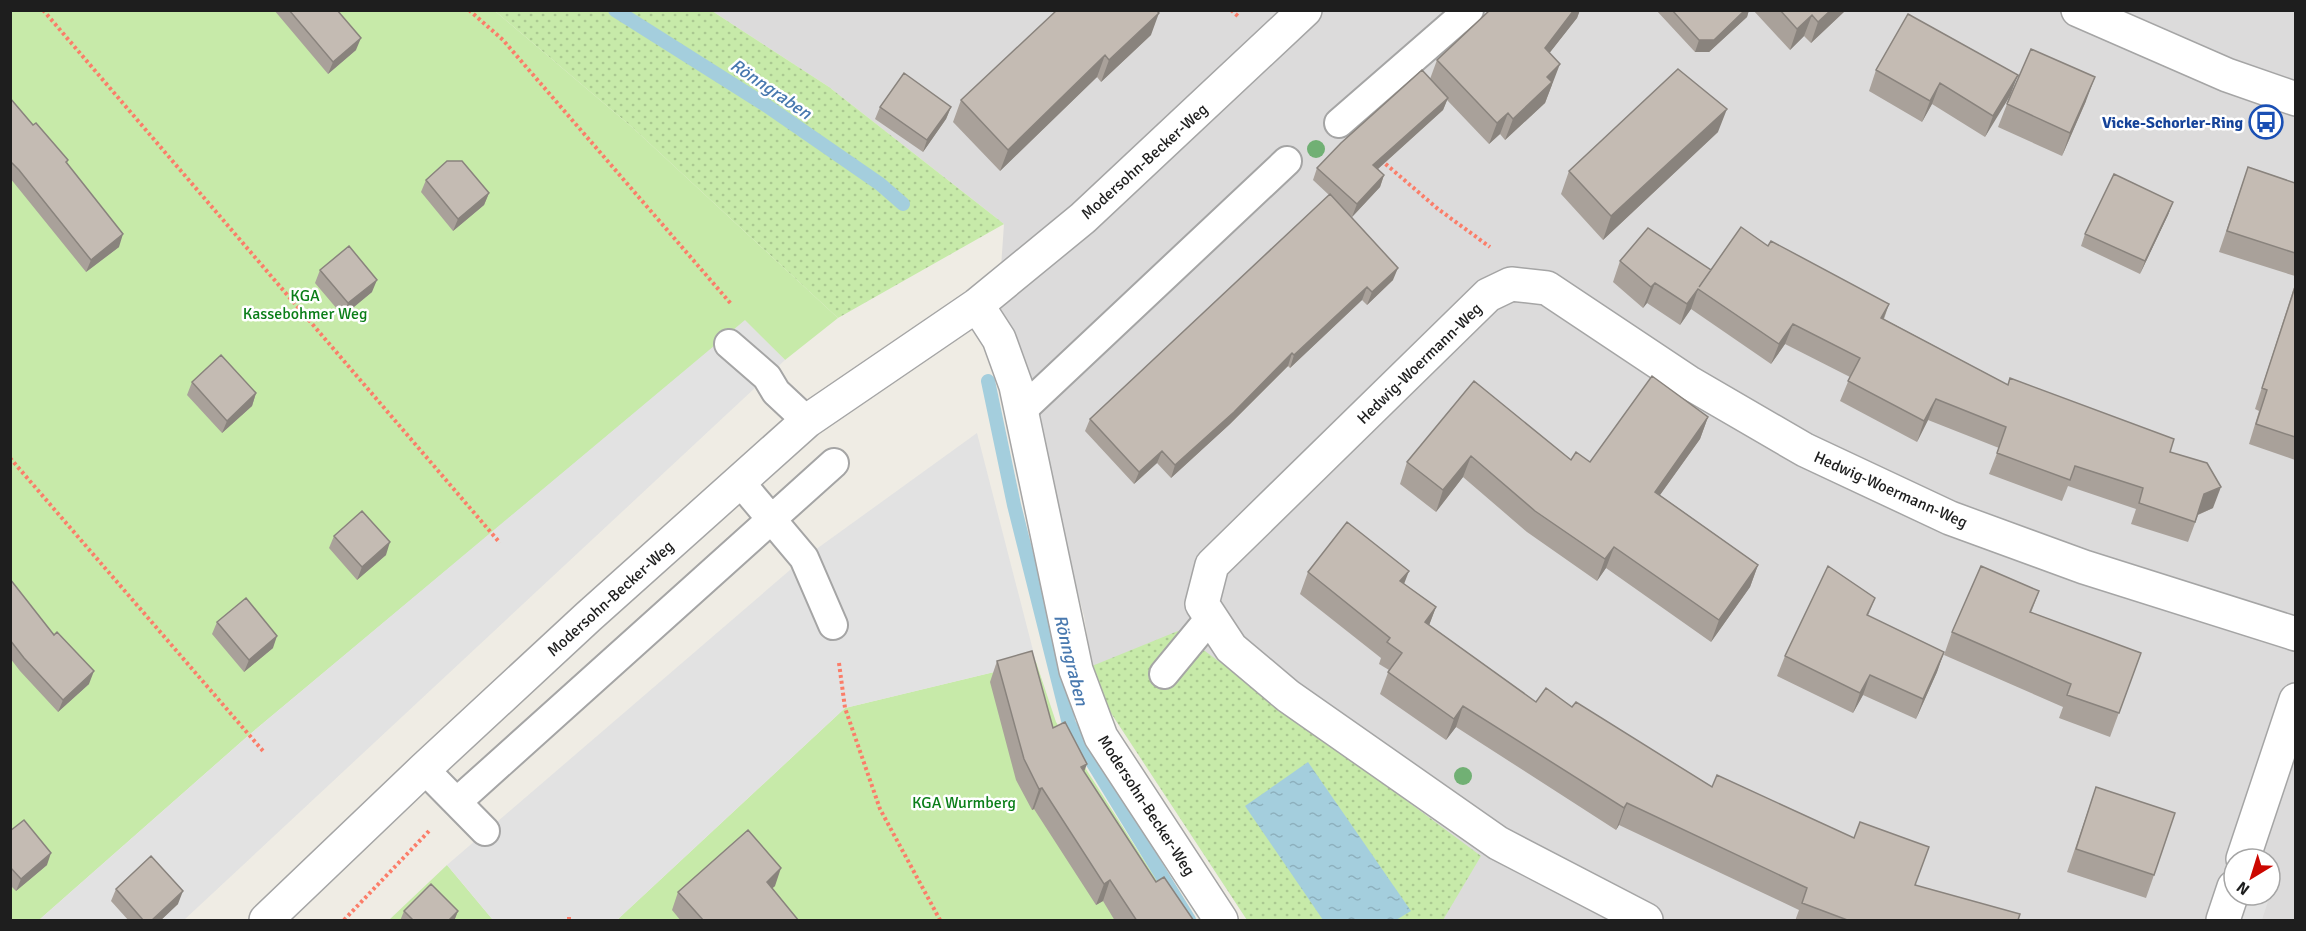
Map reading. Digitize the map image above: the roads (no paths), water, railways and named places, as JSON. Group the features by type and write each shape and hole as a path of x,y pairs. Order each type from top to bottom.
{"street":[{"name":"Modersohn-Becker-Weg","path":"266,921 424,769 588,617 807,421 977,305 1083,218 1305,10"},
{"path":"2078,10 2227,75 2295,99"},
{"name":"Hedwig-Woermann-Weg","path":"1646,921 1498,843 1288,696 1231,648 1202,604 1212,565 1488,296 1511,284 1547,288 1688,382 1804,450 1950,518 2084,567 2295,634"},
{"name":"Modersohn-Becker-Weg","path":"977,305 999,339 1021,411 1076,670 1101,737 1221,921"},
{"path":"2247,847 2295,700"}],"lane":[{"path":"1339,123 1469,10"},
{"path":"1021,411 1287,161"},
{"path":"729,344 767,377 776,392 807,421"},
{"path":"458,801 834,463"},
{"path":"740,482 804,558 833,625"},
{"path":"1164,674 1211,617"},
{"path":"424,769 485,831"}],"water":[{"path":"1308,762 1411,911 1396,920 1323,920 1245,806"}],"waterway":[{"name":"Rönngraben","path":"615,10 764,104 880,184 903,204"},
{"name":"Rönngraben","path":"988,381 1014,505 1069,724 1189,920"}],"place":[{"name":"Vicke-Schorler-Ring","path":"2266,122"}],"park label":[{"name":"KGA Kassebohmer Weg","path":"305,304"},
{"name":"KGA Wurmberg","path":"964,802"}]}
